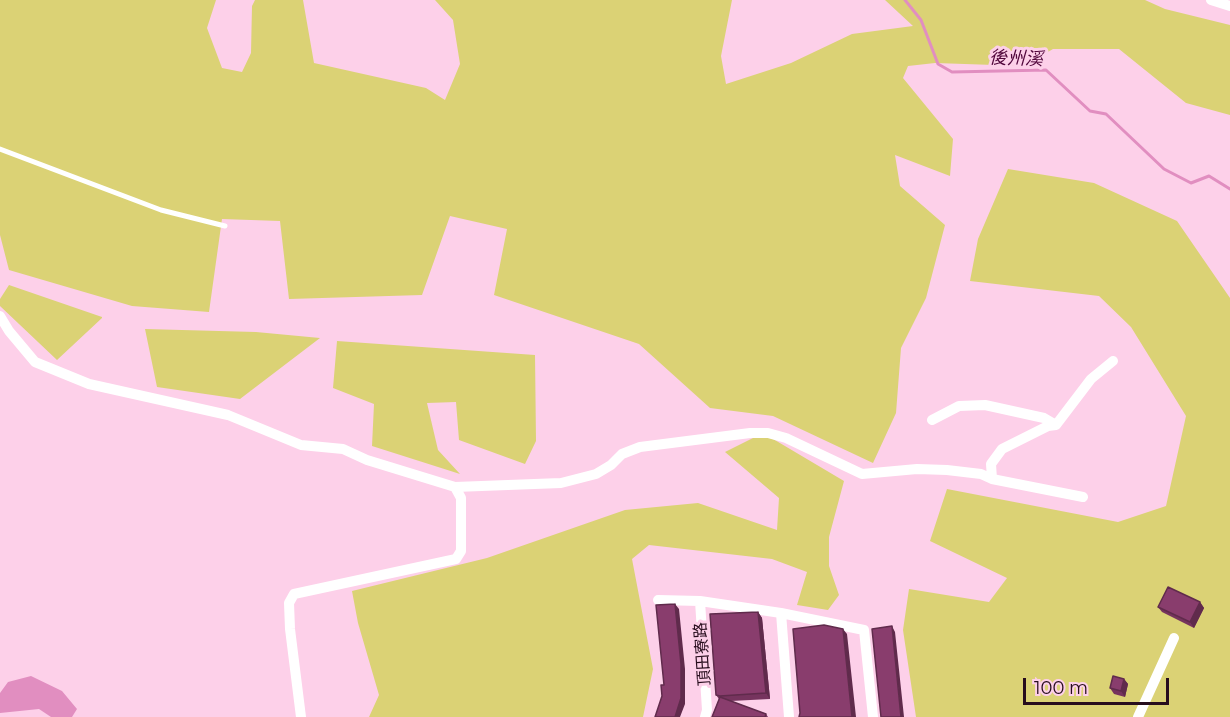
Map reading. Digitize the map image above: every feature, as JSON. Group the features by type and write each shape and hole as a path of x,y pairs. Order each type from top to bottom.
{"street":[{"path":"1211,0 1230,6"},
{"path":"0,316 9,331 35,362 89,384 228,415 301,446 343,449 368,460 455,488 561,483 596,474 611,465 622,454 640,447 750,433 768,433 786,438 862,474 917,469 947,470 981,474 992,479 1083,497"},
{"path":"992,479 991,464 1002,449 1048,426 1056,425 1091,379 1113,361"},
{"path":"932,420 959,406 985,405 1044,418 1056,425"},
{"path":"301,717 290,629 289,603 294,594 456,559 461,551 461,498 455,488"},
{"path":"658,600 699,601"},
{"name":"頂田寮路","path":"705,717 707,711 699,601 781,613 864,630 873,717"},
{"path":"781,613 789,717"},
{"path":"1138,717 1174,638"}],"lane":[{"path":"0,149 161,210 225,226"}],"shaded area":[{"path":"0,0 216,0 207,28 222,68 242,72 251,53 252,6 255,0 303,0 314,63 426,88 445,100 460,64 453,20 435,0 732,0 721,56 726,84 791,63 852,34 913,26 885,0 1145,0 1165,9 1230,25 1230,115 1186,103 1119,49 1053,49 1024,66 935,63 908,66 903,78 953,139 950,176 895,155 900,186 945,225 926,298 901,348 896,413 873,463 773,416 710,408 639,344 494,295 507,229 450,216 422,295 289,299 280,221 222,219 209,312 132,306 9,270 0,235"},
{"path":"1008,169 1094,183 1177,221 1230,298 1230,717 916,717 903,630 909,589 989,602 1007,578 930,541 947,489 1118,522 1166,506 1186,416 1131,327 1099,296 970,281 978,239"},
{"path":"9,285 102,318 57,360 0,306 0,299"},
{"path":"145,329 256,332 320,338 240,399 157,387"},
{"path":"337,341 535,355 536,441 525,464 459,440 456,402 427,403 438,450 460,474 372,446 374,404 333,388"},
{"path":"763,433 844,481 829,537 829,566 839,595 828,610 797,605 807,572 772,559 649,545 632,559 653,669 643,717 369,717 379,695 358,623 352,591 487,558 625,510 698,503 777,530 779,498 725,452"},
{"path":"31,676 62,691 77,709 72,717 51,717 39,709 0,713 0,693 8,682"}],"building":[{"path":"1168,587 1200,602 1190,622 1158,607"},
{"path":"675,604 681,664 681,698 675,717 655,717 662,696 661,685 664,685 656,605"},
{"path":"758,612 766,693 716,695 710,614"},
{"path":"824,625 843,629 852,717 799,717 793,629"},
{"path":"892,626 901,717 881,717 872,629"},
{"path":"1113,676 1124,679 1121,691 1110,688"},
{"path":"720,697 766,714 765,717 712,717"}],"waterway":[{"name":"後州溪","path":"905,0 921,20 938,64 952,72 1046,70 1090,111 1106,114 1164,169 1191,183 1209,176 1230,189"}]}
